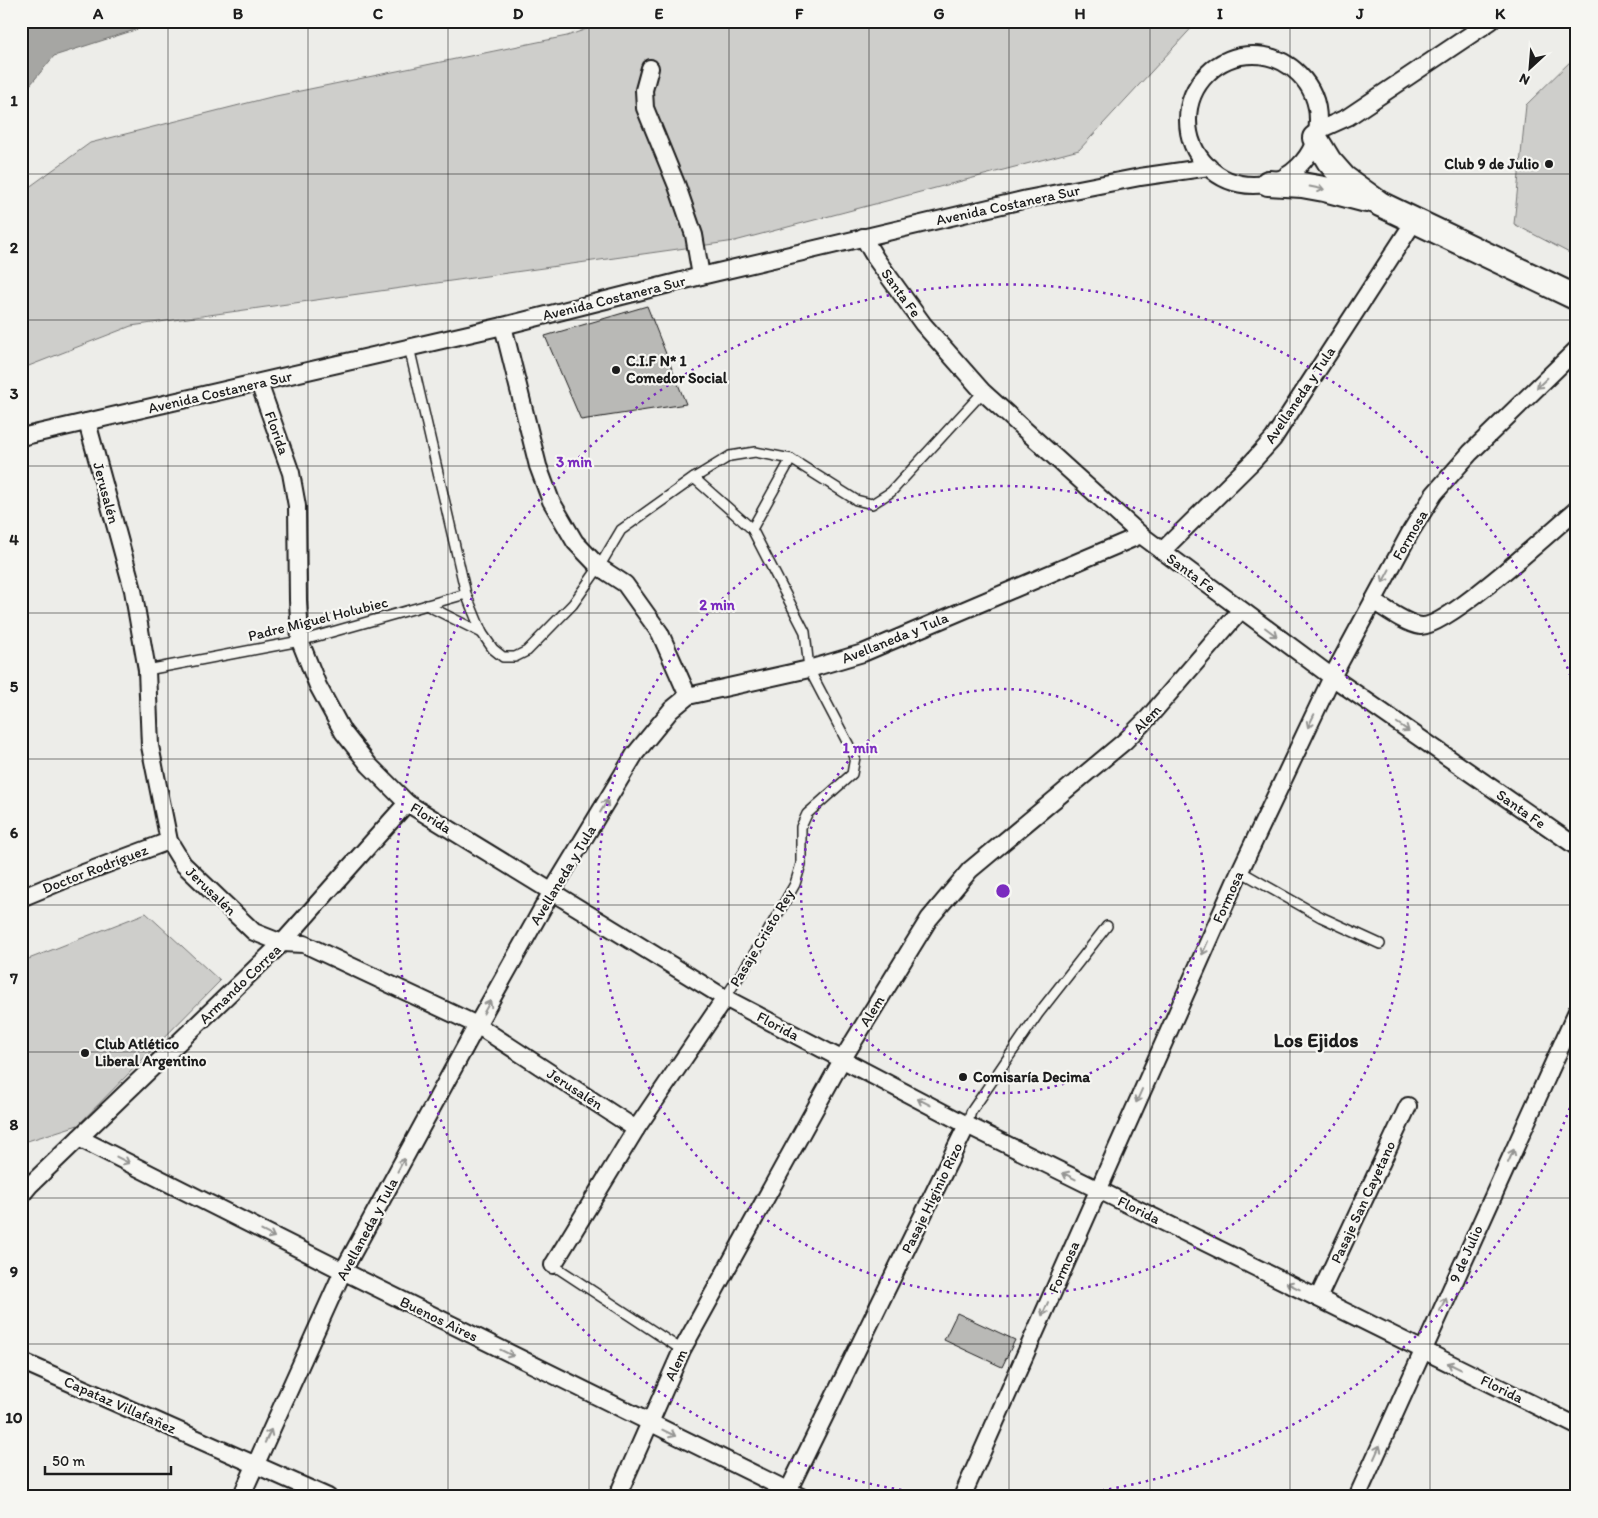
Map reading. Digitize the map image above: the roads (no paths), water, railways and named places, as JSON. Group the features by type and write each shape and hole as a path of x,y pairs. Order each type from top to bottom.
{"street":[{"path":"1316,135 1348,117 1490,21"},
{"path":"1268,183 1286,176 1301,164 1311,149 1316,135 1318,118 1316,105 1312,92 1304,81 1284,63 1272,58 1259,56 1245,56 1232,59 1220,64 1200,82 1190,106 1189,126 1193,146 1209,167 1222,177 1237,183 1252,185 1268,183 1302,185 1380,204 1577,298"},
{"path":"650,68 644,90 645,108 677,186 694,235 701,276"},
{"path":"1316,135 1330,161 1344,178 1380,204"},
{"name":"Avenida Costanera Sur","path":"21,437 503,326 701,276 1027,199 1140,177 1209,167"},
{"name":"Avellaneda y Tula","path":"1162,551 1273,439 1416,220"},
{"name":"Santa Fe","path":"863,238 923,324 984,392 1140,535 1332,677 1577,847"},
{"path":"503,326 538,466 551,501 575,542 599,567 625,584 660,634 688,696"},
{"name":"Formosa","path":"962,1497 1240,871 1332,677 1411,531 1434,494 1470,453 1577,349"},
{"name":"Florida","path":"259,383 291,473 296,498 300,641 318,686 343,732 369,765 407,803 725,998 967,1125 1577,1426"},
{"name":"Jerusalén","path":"87,422 133,590 146,670 150,746 168,841 183,864 254,932 282,944 304,944 477,1025 636,1129"},
{"path":"1373,601 1409,622 1421,626 1433,623 1506,572 1577,509"},
{"name":"Avellaneda y Tula","path":"241,1497 343,1272 477,1025 551,892 635,754 671,710 688,696 809,669 864,653 1140,535"},
{"name":"Alem","path":"617,1497 682,1350 842,1060 929,919 970,870 1125,742 1241,610"},
{"name":"Armando Correa","path":"21,1196 30,1185 282,944 407,803"},
{"name":"Doctor Rodríguez","path":"21,898 168,841"},
{"name":"Pasaje Cristo Rey","path":"553,1266 636,1129 725,998"},
{"name":"9 de Julio","path":"1357,1497 1577,1011"},
{"name":"Pasaje San Cayetano","path":"1318,1298 1408,1106"},
{"name":"Pasaje Higinio Rizo","path":"795,1494 967,1125"},
{"name":"Buenos Aires","path":"79,1138 343,1272 795,1494"},
{"name":"Capataz Villafañez","path":"21,1361 328,1497"}],"lane":[{"path":"409,347 466,594 482,633 493,649 503,657 515,657 527,651 573,604 599,567 621,530 694,478 730,456 755,452 790,459 856,500 872,504 891,492 984,392"},
{"path":"752,529 790,459"},
{"name":"Pasaje Cristo Rey","path":"694,478 752,529 805,632 809,669 855,757 852,774 807,814 801,827 801,864 795,884 763,940 725,998"},
{"name":"Padre Miguel Holubiec","path":"146,670 300,641 466,594"},
{"path":"426,605 482,633"},
{"path":"1240,871 1321,917 1380,944"},
{"name":"Pasaje Higinio Rizo","path":"967,1125 971,1112 1038,1014 1107,926"},
{"name":"Pasaje Cristo Rey","path":"553,1266 682,1350"}],"place":[{"name":"Club 9 de Julio","path":"1549,164"},
{"name":"C.I.F N* 1 Comedor Social","path":"616,370"},
{"name":"Club Atlético Liberal Argentino","path":"85,1053"},
{"name":"Comisaría Decima","path":"963,1077"}],"district":[{"name":"Los Ejidos","path":"1316,1040"}]}
